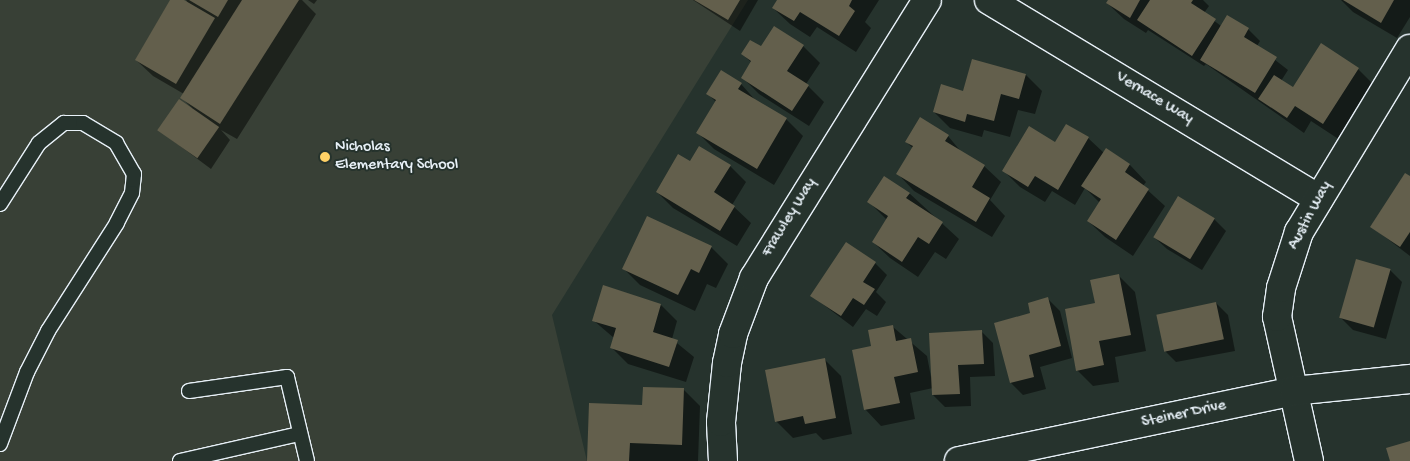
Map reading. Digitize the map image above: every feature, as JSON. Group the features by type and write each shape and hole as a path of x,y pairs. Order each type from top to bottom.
{"street":[{"name":"Frawley Way","path":"723,461 721,422 727,363 733,334 754,278 927,0"},
{"name":"Vernace Way","path":"989,0 1319,199"},
{"name":"Austin Way","path":"1309,461 1294,391 1282,347 1278,307 1288,259 1299,232 1410,49"},
{"name":"Steiner Drive","path":"959,461 1008,457 1294,391 1410,379"}],"lane":[{"path":"0,204 39,143 64,123 83,123 116,143 134,174 132,194 117,223 48,331 27,372 0,444"},
{"path":"189,391 287,377 299,434 307,461"},
{"path":"180,461 299,434"}],"shaded area":[{"name":"Nicholas Elementary School","path":"0,0 748,0 552,315 587,461 0,461"}],"building":[{"path":"170,0 184,0 215,18 176,84 135,60"},
{"path":"189,0 228,0 218,17"},
{"path":"242,0 299,0 220,124 180,98"},
{"path":"694,0 740,0 728,20"},
{"path":"777,0 852,0 849,6 855,11 839,36 800,12 794,21 772,8"},
{"path":"1108,0 1140,0 1130,18 1106,3"},
{"path":"1150,0 1193,0 1191,3 1216,19 1192,56 1137,20"},
{"path":"1343,0 1394,0 1381,23"},
{"path":"1227,15 1249,28 1244,37 1277,57 1255,93 1200,60"},
{"path":"774,26 804,45 787,71 809,85 792,111 741,78 751,61 741,54 750,40 761,46"},
{"path":"1321,43 1359,68 1323,124 1295,106 1287,118 1258,99 1274,75 1293,87"},
{"path":"972,59 1026,74 1019,99 1001,94 994,121 967,114 965,122 933,112 941,84 963,91"},
{"path":"721,70 742,83 738,89 787,118 757,169 696,133 716,100 706,94"},
{"path":"179,99 219,127 197,158 157,130"},
{"path":"920,117 949,135 945,141 985,165 972,187 990,198 976,222 896,174 913,146 905,142"},
{"path":"1066,124 1089,137 1058,190 1035,176 1028,187 1002,171 1029,126 1055,142"},
{"path":"699,146 731,165 714,192 735,206 720,231 656,192 678,154 690,161"},
{"path":"1106,148 1130,164 1125,172 1149,189 1116,240 1087,221 1101,199 1081,186"},
{"path":"1405,173 1410,176 1410,232 1400,247 1370,227"},
{"path":"884,176 910,193 906,198 943,222 929,244 918,237 902,262 872,242 888,216 867,202"},
{"path":"1178,196 1215,218 1190,259 1153,237"},
{"path":"647,216 712,246 699,273 691,269 678,295 622,269"},
{"path":"846,242 876,262 863,282 875,289 864,305 853,298 841,316 810,296"},
{"path":"1356,259 1391,269 1374,328 1339,318"},
{"path":"1119,274 1131,335 1099,341 1104,365 1076,371 1065,309 1095,303 1090,280"},
{"path":"603,285 661,304 653,332 678,340 669,367 610,348 616,328 592,321"},
{"path":"1048,297 1061,346 1029,355 1034,377 1010,383 994,323 1030,313 1028,303"},
{"path":"1216,302 1224,339 1164,352 1156,315"},
{"path":"893,325 896,341 911,338 918,372 894,377 900,403 864,410 852,350 871,346 868,330"},
{"path":"982,330 984,364 958,365 960,394 932,395 929,333"},
{"path":"825,358 836,418 805,424 803,416 775,422 765,370"},
{"path":"643,387 684,388 682,445 630,443 629,461 587,461 589,403 642,405"},
{"path":"1410,441 1410,461 1390,461 1386,448"}],"place":[{"name":"Nicholas Elementary School","path":"325,157"}]}
